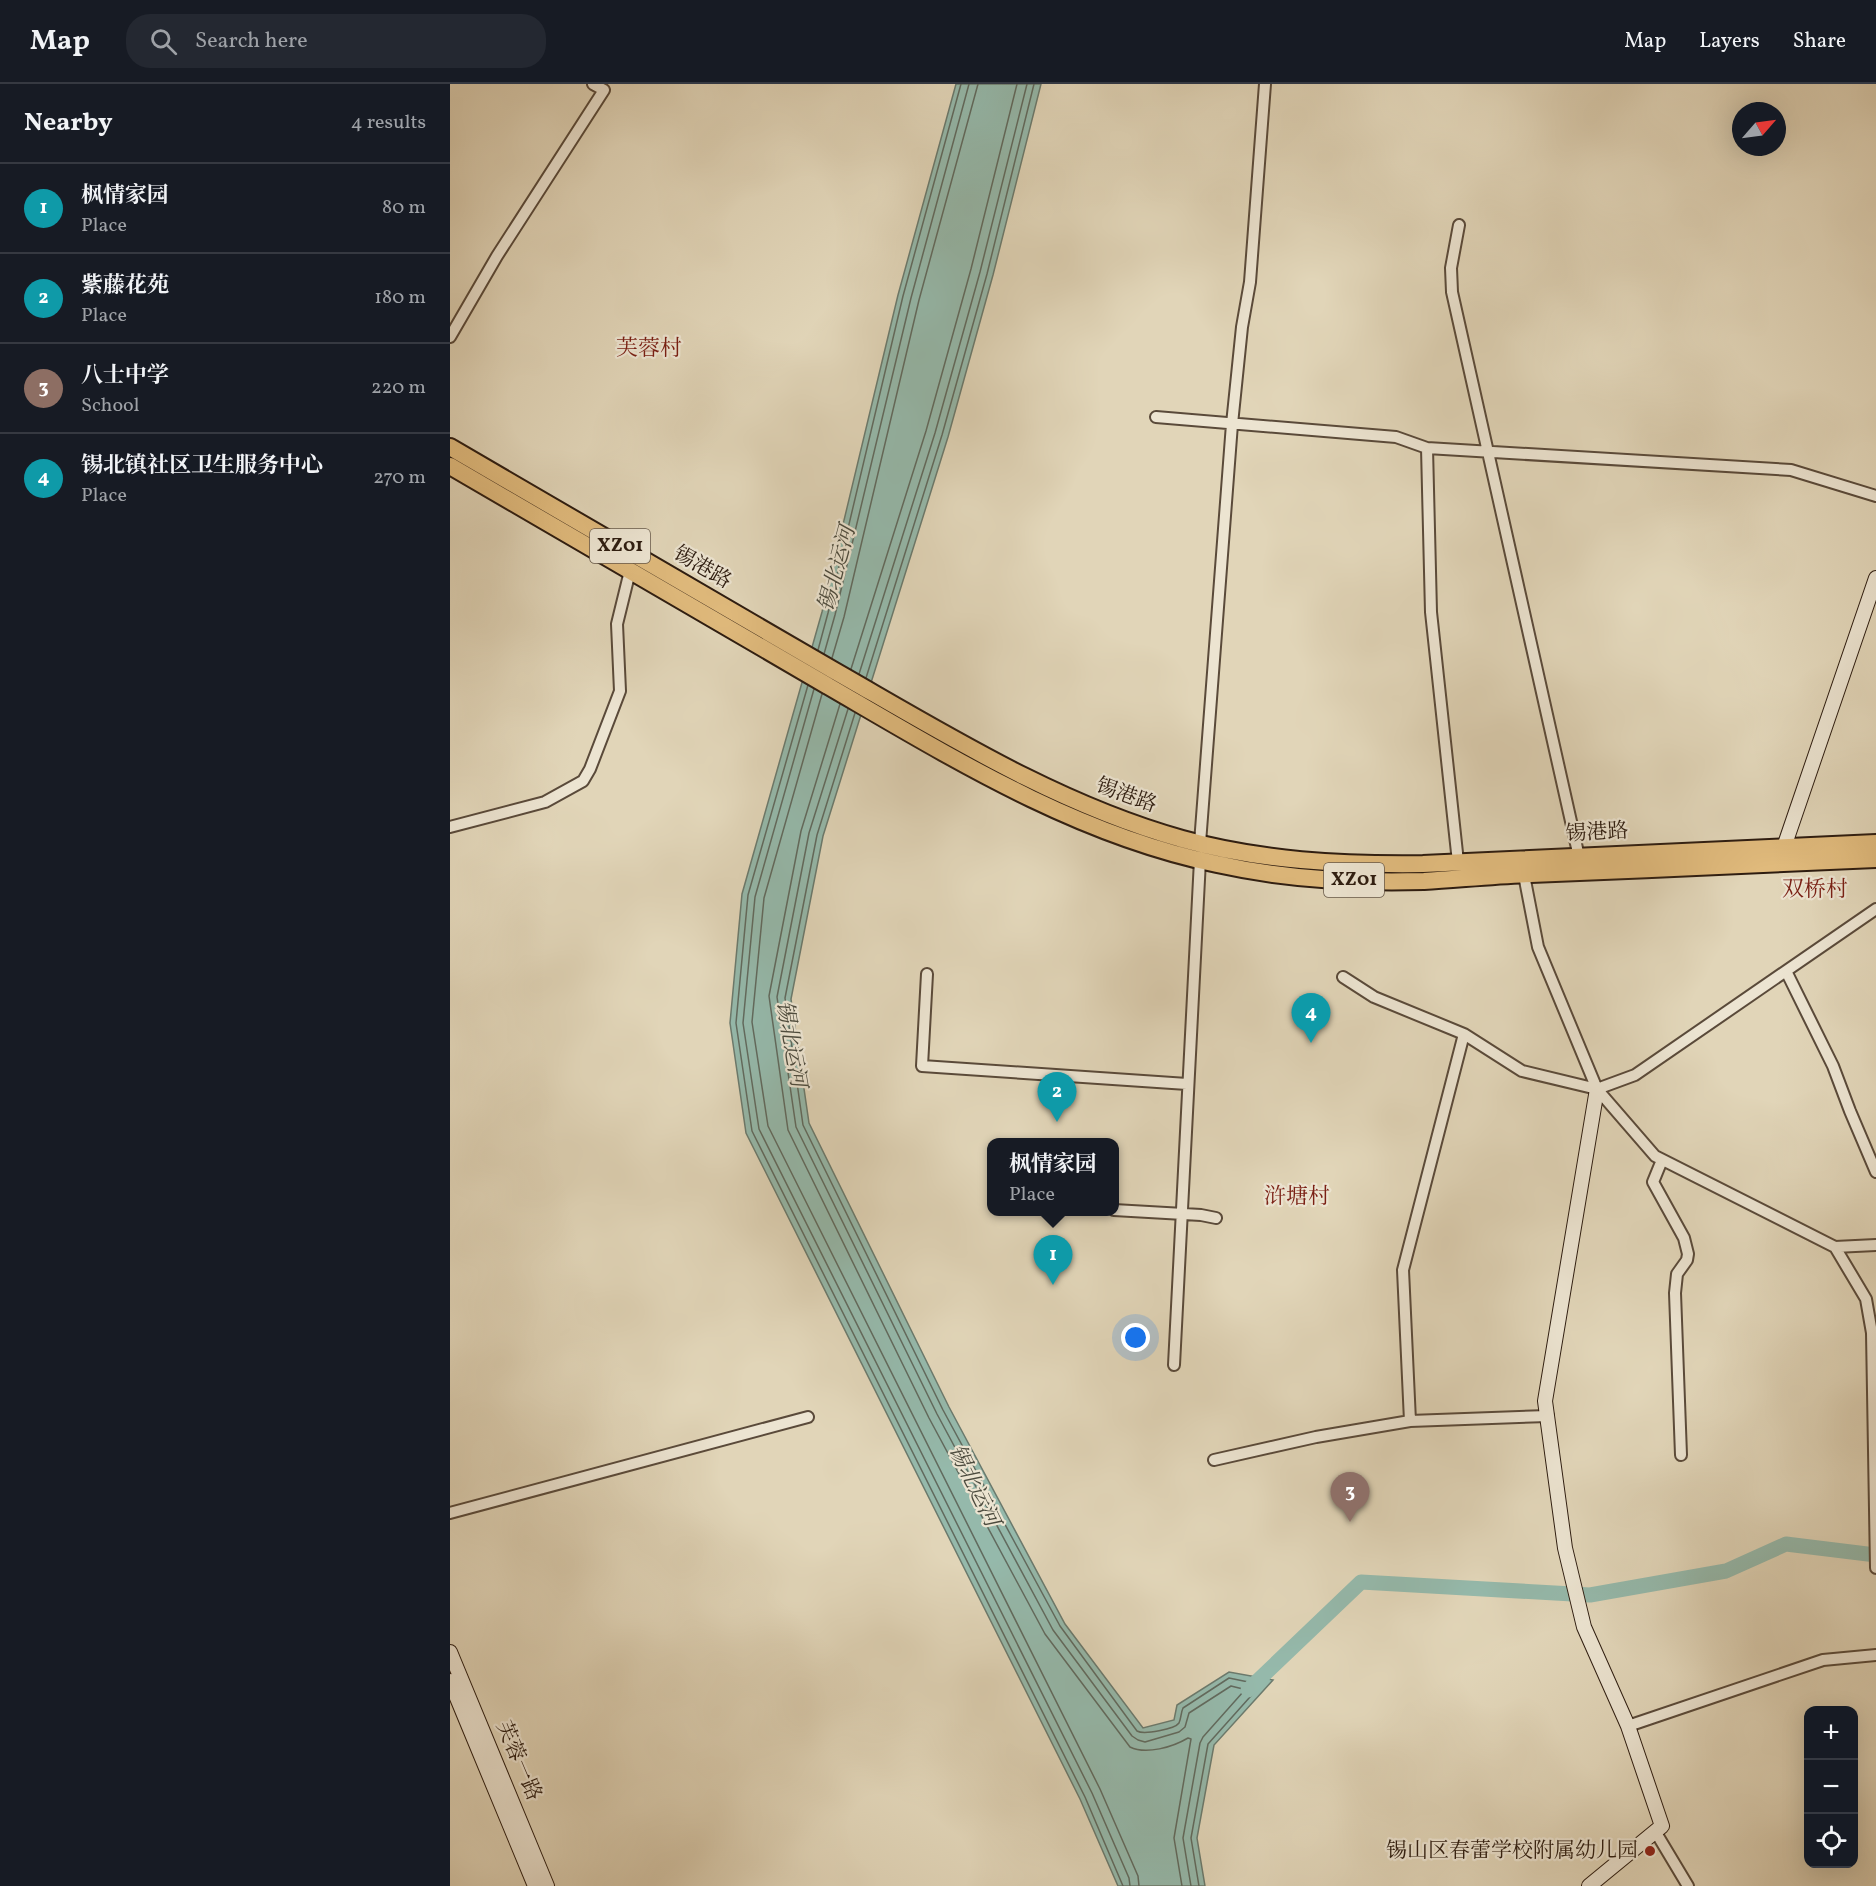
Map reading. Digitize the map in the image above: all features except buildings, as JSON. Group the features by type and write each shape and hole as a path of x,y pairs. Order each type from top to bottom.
{"main road":[{"name":"锡港路","path":"450,447 871,692 1015,772 1094,809 1200,852 1264,872 1342,879 1423,881 1579,857 1876,843"},
{"name":"锡港路","path":"450,466 867,709 1007,787 1088,825 1129,840 1200,852 1379,864 1458,862 1523,867 1876,860"}],"street":[{"path":"450,337 497,256 607,87 593,84"},
{"path":"1174,1365 1200,852 1232,424 1242,327 1250,282 1265,84"},
{"path":"1459,225 1451,268 1452,292 1579,857"},
{"path":"1156,417 1396,437 1427,448 1791,470 1876,496"},
{"path":"1427,448 1431,612 1458,862"},
{"path":"450,827 545,802 583,782 620,691 617,624 630,571"},
{"path":"1784,847 1876,578"},
{"path":"1523,867 1538,947 1597,1089 1655,1156 1834,1247 1876,1245"},
{"path":"1343,977 1374,997 1464,1034 1522,1071 1597,1089 1635,1075 1876,909"},
{"path":"1786,971 1833,1066 1876,1172"},
{"path":"927,974 922,1066 1187,1084"},
{"path":"1410,1421 1403,1270 1464,1034"},
{"path":"1589,1886 1662,1826 1628,1726 1584,1627 1566,1548 1545,1401 1597,1089"},
{"path":"1662,1160 1653,1182 1684,1238 1688,1254 1687,1260 1677,1274 1675,1293 1681,1455"},
{"path":"1119,1210 1180,1213 1216,1218"},
{"path":"1834,1247 1866,1299 1872,1333 1876,1568"},
{"path":"1214,1460 1316,1437 1410,1421 1548,1416"},
{"path":"450,1513 808,1417"},
{"name":"芙蓉一路","path":"450,1652 547,1886"},
{"path":"1628,1726 1823,1660 1876,1655"},
{"name":"芙蓉一路","path":"450,1681 535,1886"},
{"path":"1655,1831 1688,1886"}],"water":[{"name":"锡北运河","path":"956,84 1041,84 993,275 948,437 823,836 791,999 809,1123 949,1407 1065,1624 1143,1728 1174,1720 1177,1705 1229,1672 1273,1680 1214,1745 1197,1838 1205,1886 1118,1886 1080,1799 746,1133 730,1023 742,894 822,612 898,295"}],"waterway":[{"path":"1248,1690 1361,1582 1590,1595 1726,1571 1786,1544 1876,1555"}],"place":[{"name":"锡北镇社区卫生服务中心","path":"1311,1043"},
{"name":"紫藤花苑","path":"1057,1122"},
{"name":"枫情家园","path":"1053,1285"},
{"name":"八士中学","path":"1350,1522"},
{"name":"锡山区春蕾学校附属幼儿园","path":"1650,1851"}],"district":[{"name":"芙蓉村","path":"649,349"},
{"name":"双桥村","path":"1815,890"},
{"name":"浒塘村","path":"1297,1197"}]}
